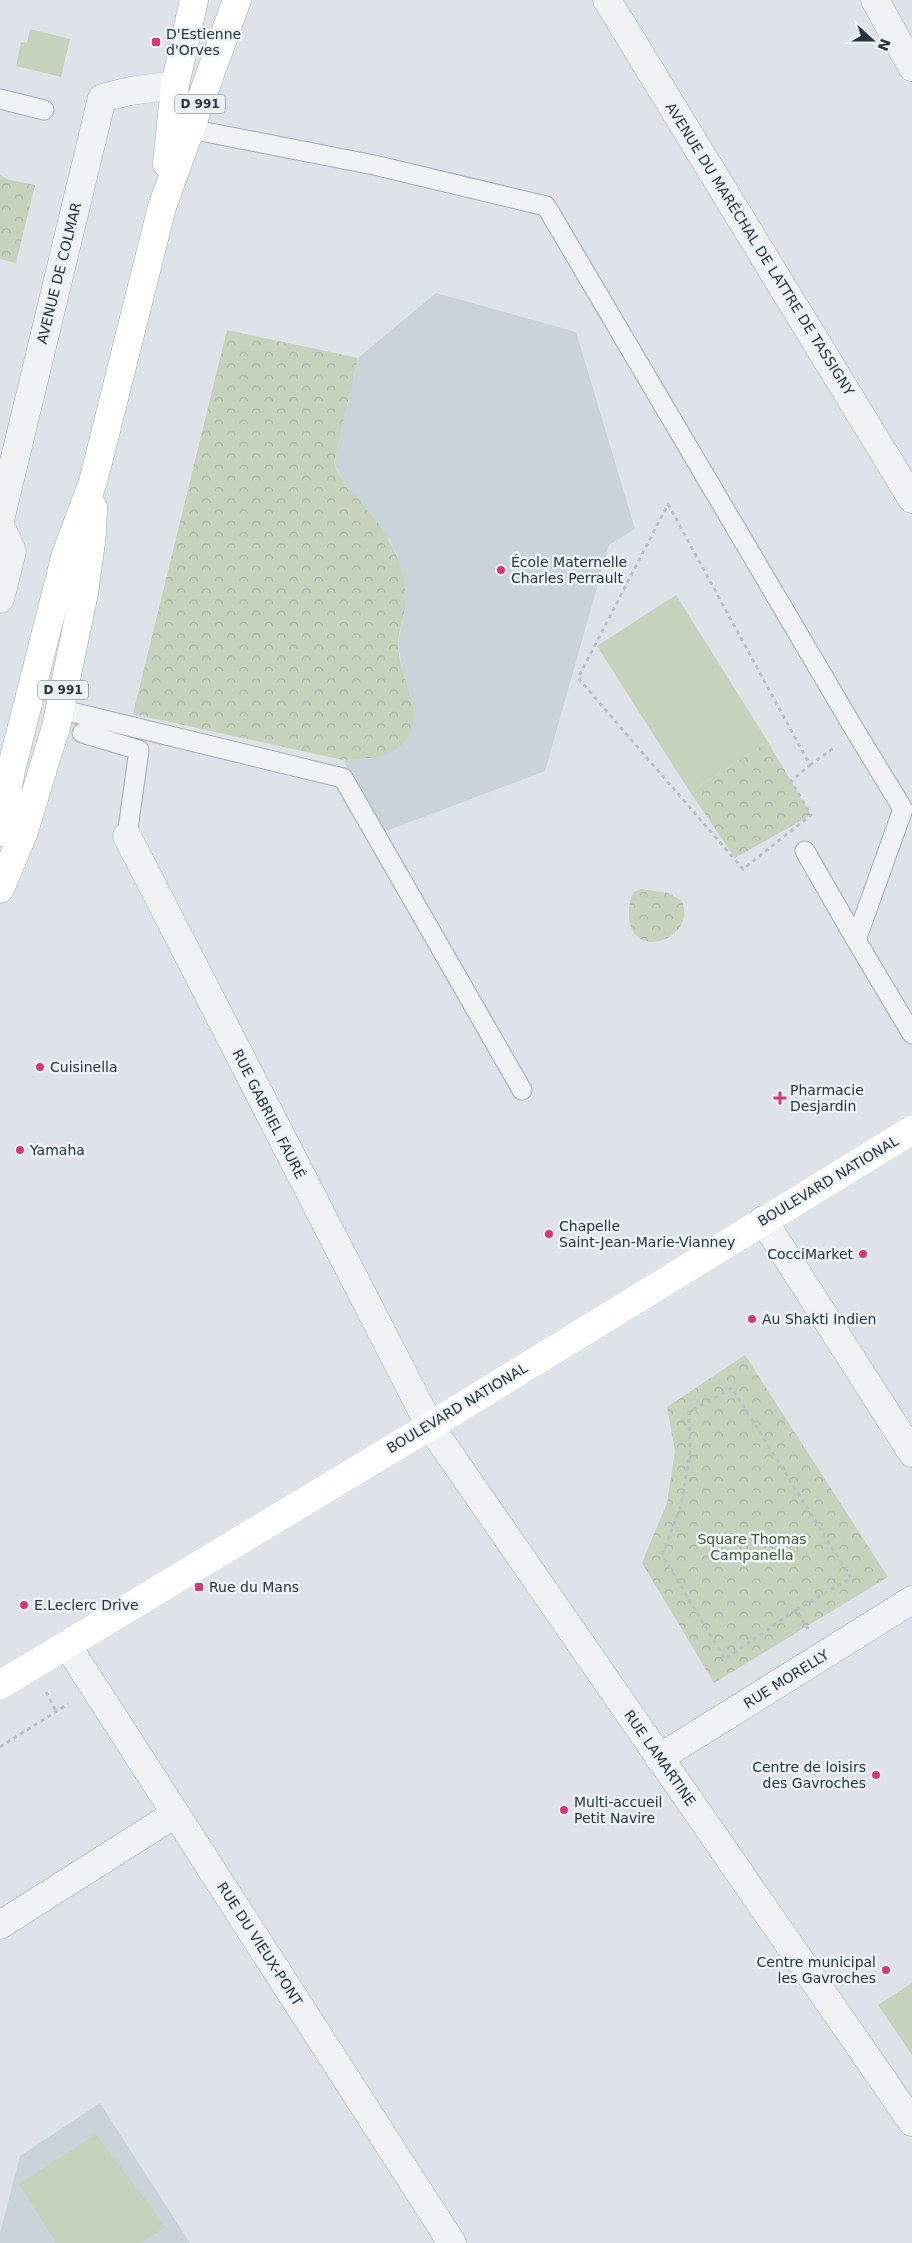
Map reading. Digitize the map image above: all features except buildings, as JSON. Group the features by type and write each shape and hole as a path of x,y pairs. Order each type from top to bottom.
{"main road":[{"name":"D 991","path":"162,208 175,84 194,0"},
{"name":"D 991","path":"0,832 6,771 66,554 93,482 162,208 237,0"},
{"name":"D 991","path":"0,890 24,834 60,708 84,593 92,534 93,482"},
{"name":"BOULEVARD NATIONAL","path":"0,1684 430,1426 912,1130"}],"street":[{"name":"AVENUE DU MARÉCHAL DE LATTRE DE TASSIGNY","path":"607,0 912,499"},
{"path":"876,0 912,68"},
{"name":"AVENUE DE COLMAR","path":"0,520 102,98 175,84"},
{"path":"0,525 12,551 0,599"},
{"name":"RUE GABRIEL FAURÉ","path":"127,836 412,1391"},
{"path":"763,1220 912,1453"},
{"name":"RUE LAMARTINE","path":"412,1391 430,1426 912,2122"},
{"name":"RUE MORELLY","path":"659,1758 912,1600"},
{"name":"RUE DU VIEUX-PONT","path":"67,1645 452,2243"},
{"path":"0,1925 175,1814"}],"lane":[{"path":"0,99 44,110"},
{"path":"190,129 374,165 546,206 856,732 903,808 856,940"},
{"path":"60,708 343,778 522,1090"},
{"path":"82,733 140,750 127,836"},
{"path":"805,851 912,1034"}],"path":[{"path":"668,504 810,765 791,782 811,815 743,869 578,678 668,504"},
{"path":"732,1388 851,1578 796,1610 725,1659 662,1555 681,1506 690,1451 689,1412 732,1388"},
{"path":"796,1610 825,1654"},
{"path":"42,1685 56,1711"},
{"path":"0,1747 94,1688"}],"shaded area":[{"name":"École Maternelle Charles Perrault","path":"436,293 576,332 635,529 609,545 545,771 381,833 343,760 368,759 411,697 403,675 398,643 405,608 403,583 398,558 390,541 340,476 334,463 358,358"},
{"path":"100,2103 190,2243 0,2243 0,2233 20,2156"}],"green space":[{"path":"30,29 70,39 61,77 16,66 21,42 27,43"},
{"path":"0,174 6,179 35,185 16,263 0,259"},
{"path":"227,330 358,358 334,463 338,473 384,533 401,569 404,583 405,609 398,650 414,710 413,724 408,737 394,751 384,755 364,759 343,760 133,714"},
{"path":"676,595 768,742 690,792 597,646"},
{"path":"768,742 811,815 735,858 690,792"},
{"path":"641,889 668,893 682,901 684,914 681,926 673,935 663,940 651,942 641,939 633,931 629,918 630,901 634,892"},
{"name":"Square Thomas Campanella","path":"745,1355 888,1577 714,1683 642,1563 667,1503 675,1451 667,1407"},
{"path":"912,1983 912,2055 878,2005"},
{"path":"96,2134 166,2227 141,2243 56,2243 19,2184"}],"place":[{"name":"D'Estienne d'Orves","path":"156,42"},
{"name":"École Maternelle Charles Perrault","path":"501,570"},
{"name":"Cuisinella","path":"40,1067"},
{"name":"Pharmacie Desjardin","path":"780,1098"},
{"name":"Yamaha","path":"20,1150"},
{"name":"Chapelle Saint-Jean-Marie-Vianney","path":"549,1234"},
{"name":"CocciMarket","path":"863,1254"},
{"name":"Au Shakti Indien","path":"752,1319"},
{"name":"Rue du Mans","path":"199,1587"},
{"name":"E.Leclerc Drive","path":"24,1605"},
{"name":"Centre de loisirs des Gavroches","path":"876,1775"},
{"name":"Multi-accueil Petit Navire","path":"564,1810"},
{"name":"Centre municipal les Gavroches","path":"886,1970"}]}
